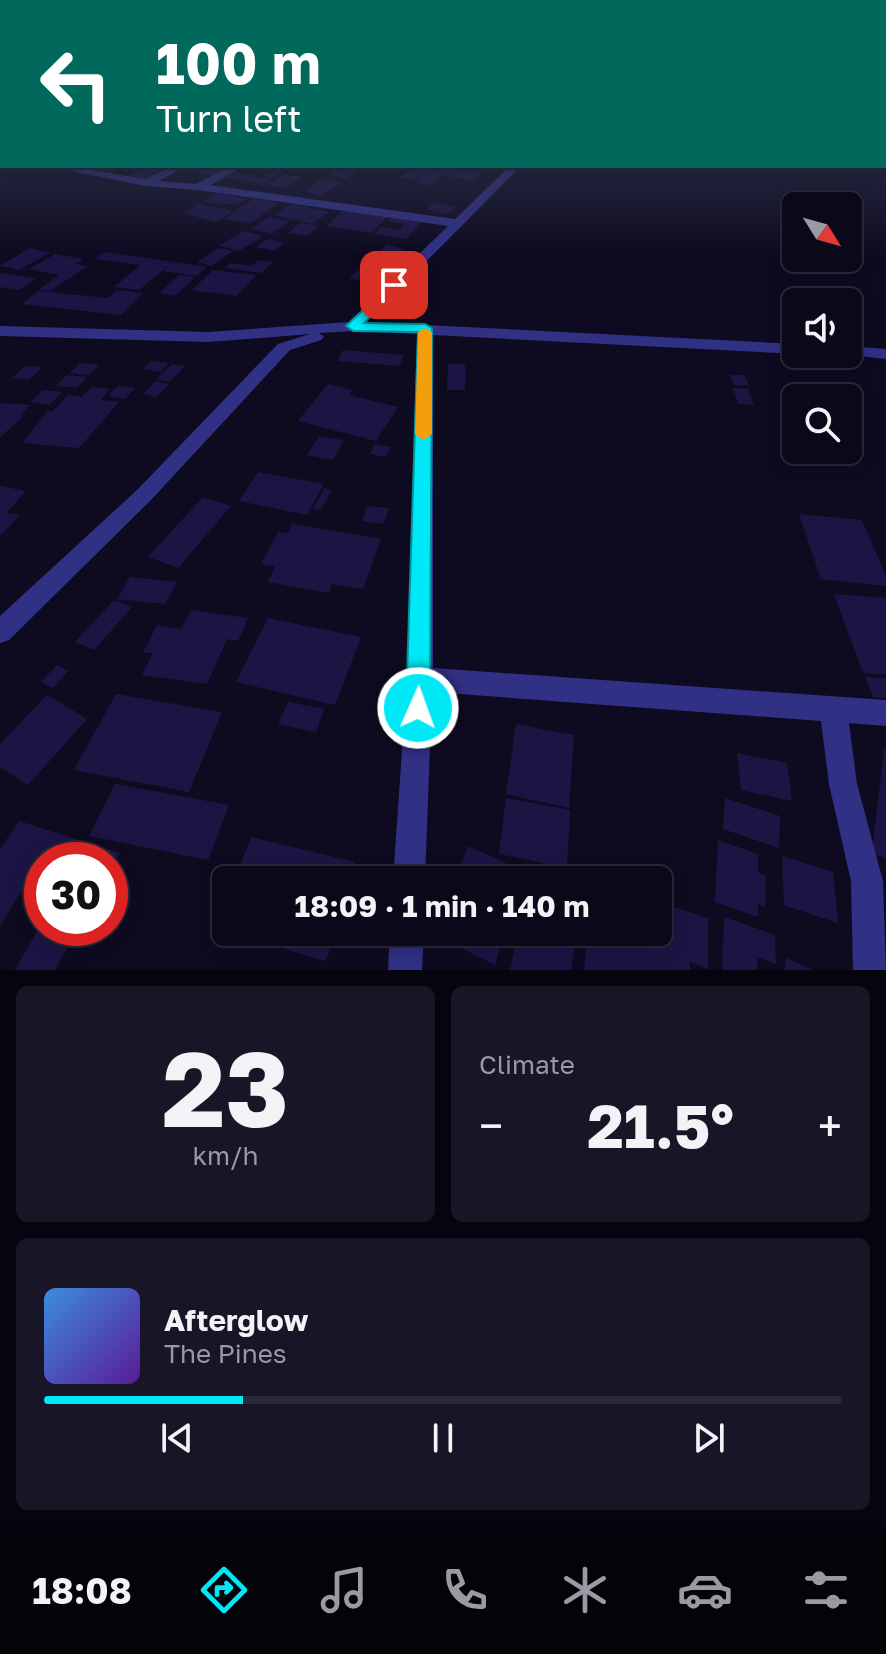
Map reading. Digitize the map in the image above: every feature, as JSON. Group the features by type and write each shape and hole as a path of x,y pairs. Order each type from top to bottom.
{"street":[{"path":"63,168 146,183 198,187 456,223"},
{"path":"146,183 177,168"},
{"path":"198,187 235,168"},
{"path":"0,632 144,495 284,347 353,326 514,168"},
{"path":"0,331 209,337 353,326 782,348"},
{"path":"410,866 420,679 425,328"},
{"path":"862,352 886,354"},
{"path":"420,679 886,713"},
{"path":"833,708 843,784 867,881 876,956"},
{"path":"405,970 406,946"}],"building":[{"path":"144,168 165,168 141,178 128,175"},
{"path":"211,168 220,172 211,176 182,169"},
{"path":"273,168 289,168 271,178 263,176 276,169"},
{"path":"292,168 325,168 319,172 287,171"},
{"path":"348,168 357,171 346,179 328,175 335,171 328,170"},
{"path":"413,168 431,168 414,180 400,177"},
{"path":"435,168 452,170 431,185 415,182"},
{"path":"457,169 482,173 474,181 448,176"},
{"path":"236,172 272,180 262,185 226,177"},
{"path":"284,174 301,177 286,188 268,185"},
{"path":"321,179 342,182 323,195 305,192"},
{"path":"217,193 247,199 237,205 202,202"},
{"path":"253,199 279,203 251,223 224,219"},
{"path":"436,202 457,207 447,214 426,209"},
{"path":"200,203 233,211 216,222 183,213"},
{"path":"291,204 329,212 312,224 274,215"},
{"path":"346,208 389,215 372,233 327,226"},
{"path":"393,215 424,220 406,239 374,234 381,227 399,230 404,224 387,221"},
{"path":"269,217 290,221 272,234 250,229"},
{"path":"300,223 319,226 307,236 288,233"},
{"path":"243,231 263,236 239,251 219,246"},
{"path":"268,239 285,243 274,251 256,247"},
{"path":"387,245 404,249 367,282 349,278"},
{"path":"29,248 50,253 19,270 0,266"},
{"path":"219,248 233,251 212,266 197,262"},
{"path":"104,252 172,262 139,290 114,287 141,265 94,259"},
{"path":"55,254 83,259 76,264 88,266 50,291 39,289 59,275 29,269"},
{"path":"258,260 273,262 261,273 225,268 230,263 252,266"},
{"path":"173,262 206,267 197,276 163,271"},
{"path":"213,270 256,275 237,296 192,290"},
{"path":"0,273 36,278 19,290 0,287"},
{"path":"179,275 195,277 175,296 159,293"},
{"path":"117,290 143,293 121,315 22,304 38,291 108,298"},
{"path":"343,350 403,355 400,366 338,361"},
{"path":"151,361 169,363 160,372 143,369"},
{"path":"80,363 99,365 90,375 70,373"},
{"path":"172,364 185,366 170,382 157,379"},
{"path":"448,364 465,364 465,390 447,390"},
{"path":"25,366 42,367 29,380 12,378"},
{"path":"67,375 87,377 77,388 56,386"},
{"path":"730,375 745,375 749,386 734,385"},
{"path":"156,381 169,384 156,397 143,394"},
{"path":"328,384 353,390 349,395 398,407 376,441 298,421"},
{"path":"118,386 135,388 125,399 108,396"},
{"path":"91,387 110,389 101,400 119,402 79,448 22,443 48,411 52,412 68,395 82,397"},
{"path":"733,388 748,389 754,405 738,404"},
{"path":"43,390 62,392 49,405 30,402"},
{"path":"0,403 30,405 21,415 25,415 0,437"},
{"path":"319,436 344,440 333,460 307,455"},
{"path":"375,444 391,447 386,457 370,454"},
{"path":"258,472 324,484 307,515 239,501"},
{"path":"0,486 26,491 6,513 20,515 2,534 0,534"},
{"path":"324,488 332,490 321,510 313,509"},
{"path":"203,497 231,506 178,568 148,557"},
{"path":"367,506 389,508 384,524 362,521"},
{"path":"799,514 862,520 886,576 886,586 821,579"},
{"path":"292,524 381,539 363,589 332,584 329,593 268,582 275,566 261,564 278,532 288,533"},
{"path":"130,577 177,582 165,604 117,599"},
{"path":"834,594 886,598 886,675 863,673"},
{"path":"114,600 132,607 94,650 75,642"},
{"path":"191,610 248,618 238,641 227,639 207,684 142,675 153,653 143,653 157,625 181,629"},
{"path":"268,618 361,637 335,705 236,682"},
{"path":"57,665 68,671 53,688 41,682"},
{"path":"865,677 886,678 886,698 873,697"},
{"path":"116,694 222,712 189,792 74,770"},
{"path":"47,695 87,719 28,785 0,767 0,744"},
{"path":"288,702 324,709 316,732 278,724"},
{"path":"516,724 574,735 569,808 506,794"},
{"path":"886,750 886,859 872,852"},
{"path":"737,753 787,763 792,801 741,790"},
{"path":"115,784 229,805 208,860 89,836"},
{"path":"506,798 570,810 567,866 499,854"},
{"path":"725,798 780,816 779,848 723,829"},
{"path":"19,821 85,842 24,842 24,888 0,926 0,849"},
{"path":"251,837 355,862 354,866 240,866"},
{"path":"718,840 758,854 758,872 766,876 765,907 758,904 758,917 715,902"},
{"path":"468,846 512,866 460,866"},
{"path":"782,856 833,872 838,923 784,905"},
{"path":"672,906 708,918 708,969 690,962 690,970 584,970 587,946 672,946"},
{"path":"724,917 775,935 776,964 757,957 757,970 722,970"},
{"path":"29,946 68,946 55,970 15,970"},
{"path":"275,946 331,946 326,961"},
{"path":"458,946 500,946 495,965"},
{"path":"515,946 575,946 571,970 510,970"},
{"path":"786,958 813,970 785,970"}],"slow traffic":[{"path":"423,434 425,332"}],"route":[{"path":"394,285 353,326 425,328 418,708"}]}
